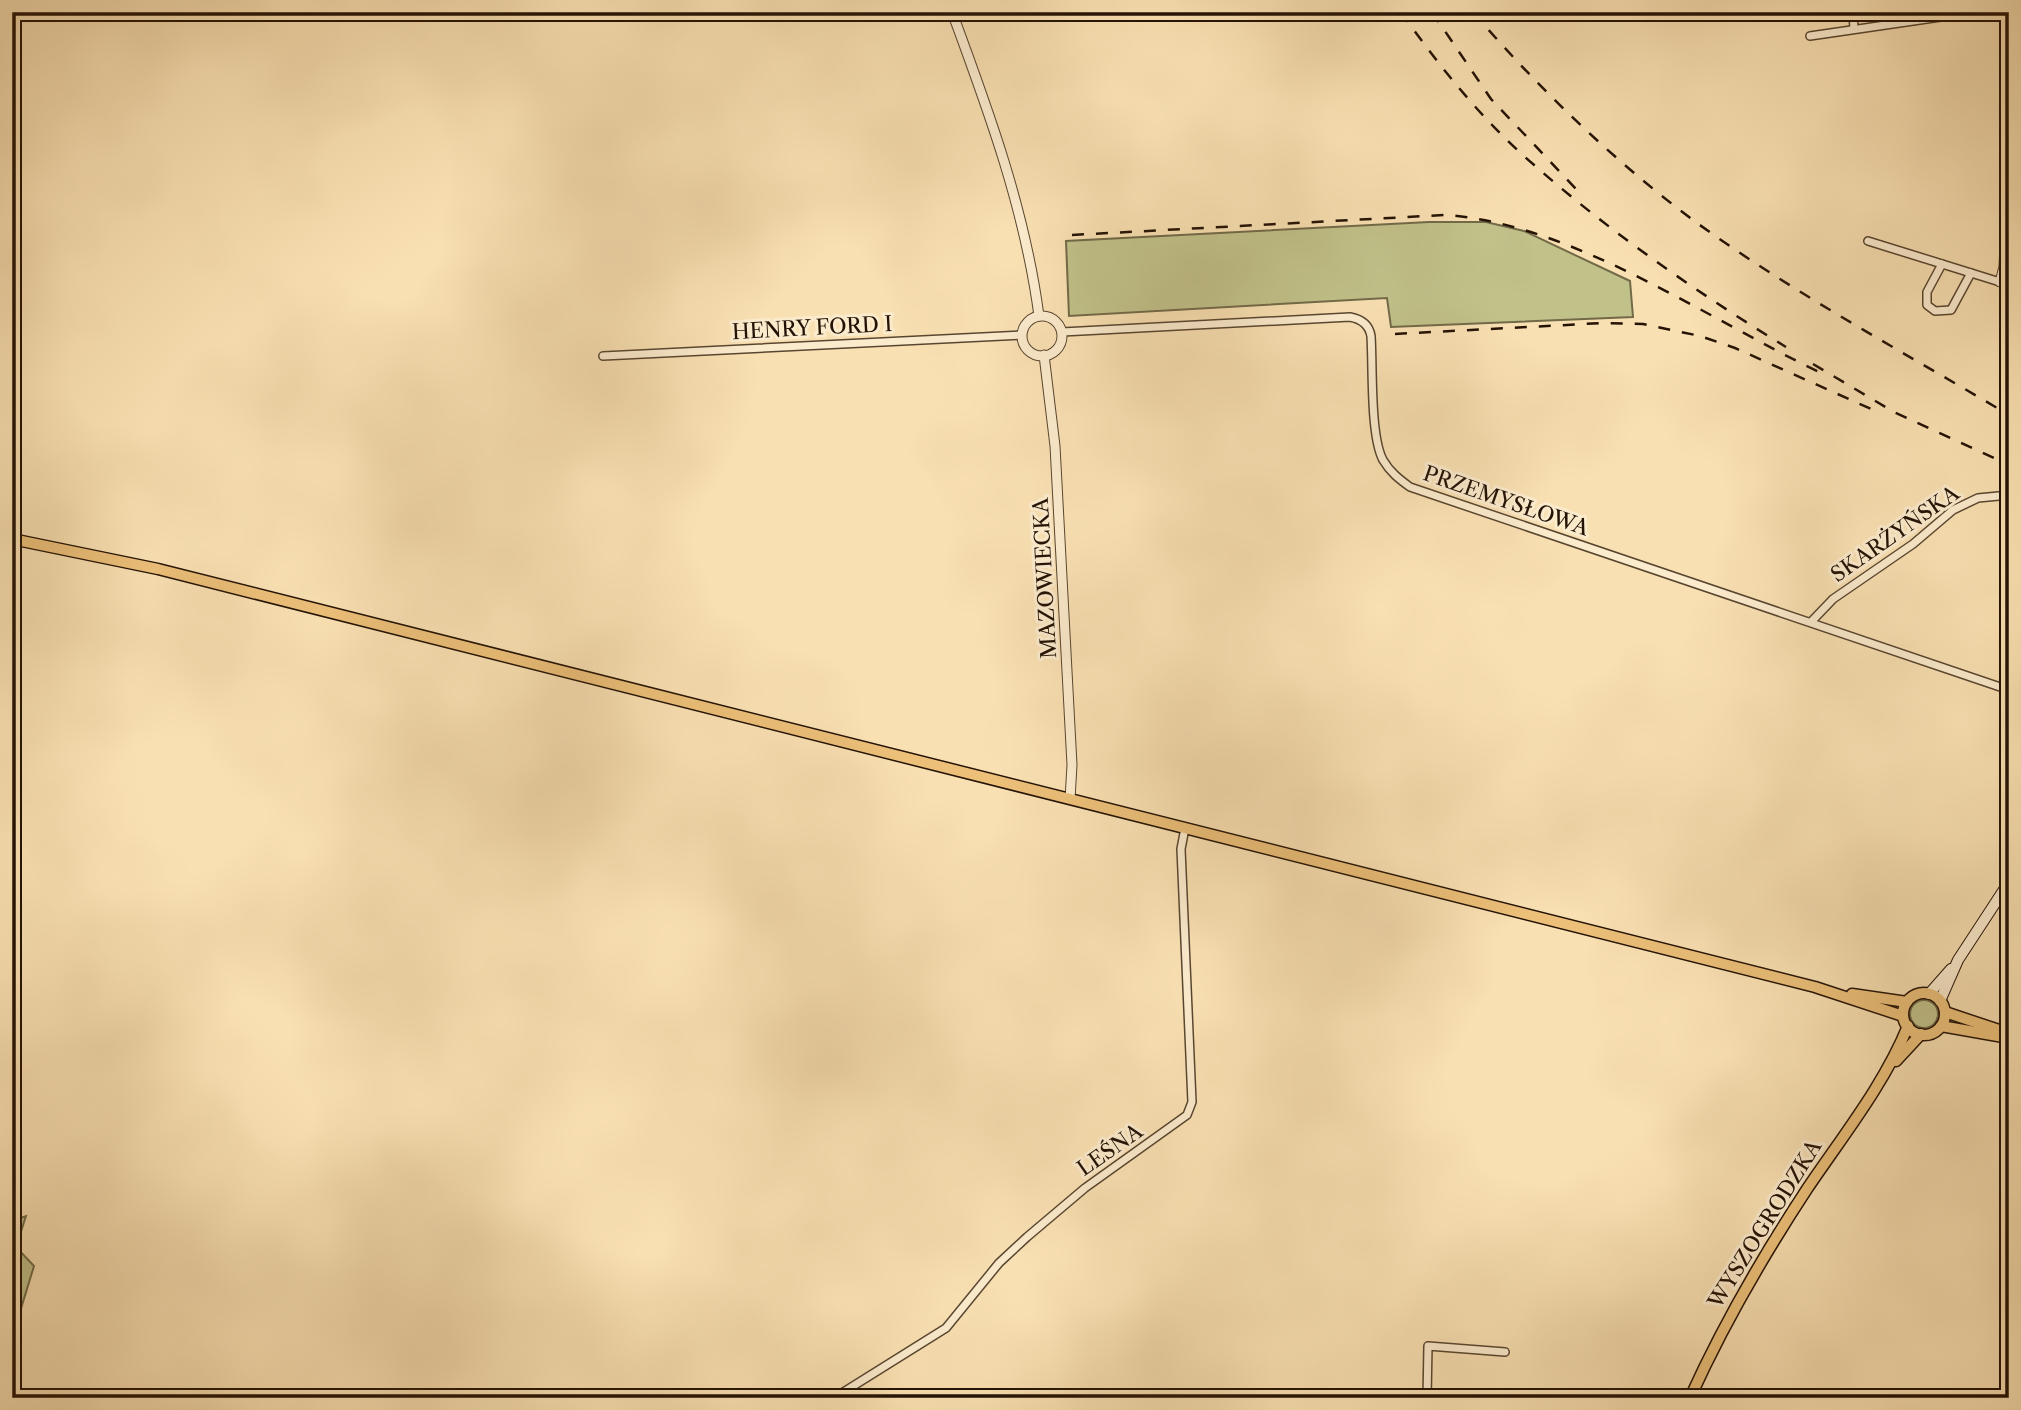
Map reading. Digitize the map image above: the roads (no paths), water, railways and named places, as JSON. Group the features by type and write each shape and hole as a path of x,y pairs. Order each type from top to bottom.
{"main road":[{"path":"12,539 158,569 1815,987 1907,1002"},
{"path":"1905,1021 1907,1002 1916,995 1929,994 1958,960 2009,882"},
{"path":"1941,1026 1942,1007 1958,960"},
{"path":"1815,987 1905,1021 1921,1034 1933,1032 1941,1026 2009,1036"},
{"path":"1929,994 1942,1007 2009,1036"},
{"name":"WYSZOGRODZKA","path":"1882,1076 1905,1021"},
{"name":"WYSZOGRODZKA","path":"1690,1398 1722,1331 1780,1231 1882,1076 1921,1034"}],"street":[{"path":"952,12 1008,168 1033,270 1039,316"},
{"path":"1853,12 1854,29"},
{"path":"1810,36 1975,12"},
{"path":"1868,241 2004,283 2009,151"},
{"path":"1942,264 1926,298 1930,308 1940,313 1947,313 1955,306 1971,273"},
{"path":"1039,316 1054,319 1062,332 1056,350 1044,355 1031,353 1022,335 1026,324 1039,316"},
{"name":"PRZEMYSŁOWA","path":"1062,332 1350,317 1360,319 1370,329 1371,336 1376,438 1382,458 1394,475 1410,487 2009,691"},
{"name":"HENRY FORD I","path":"603,356 1022,335"},
{"name":"MAZOWIECKA","path":"1044,355 1055,446 1072,755 1070,799"},
{"name":"SKARŻYŃSKA","path":"1811,622 1833,599 1913,544 1953,510 1978,498 2009,495"},
{"name":"LEŚNA","path":"834,1398 946,1328 999,1263 1027,1237 1085,1188 1187,1115 1192,1102 1181,849 1185,828"},
{"path":"1427,1398 1429,1346 1505,1352"}],"railway":[{"path":"1401,12 1462,92 1533,164 1593,214 1656,261 1786,347"},
{"path":"1432,12 1491,99 1578,191"},
{"path":"1473,12 1579,124 1697,223 1811,299 2009,415"},
{"path":"1072,235 1445,215 1493,222 1541,235 1637,276 1819,372"},
{"path":"1395,334 1603,323 1643,324 1700,336 1735,348 1880,413"},
{"path":"1813,364 1894,412 2009,465"}]}
